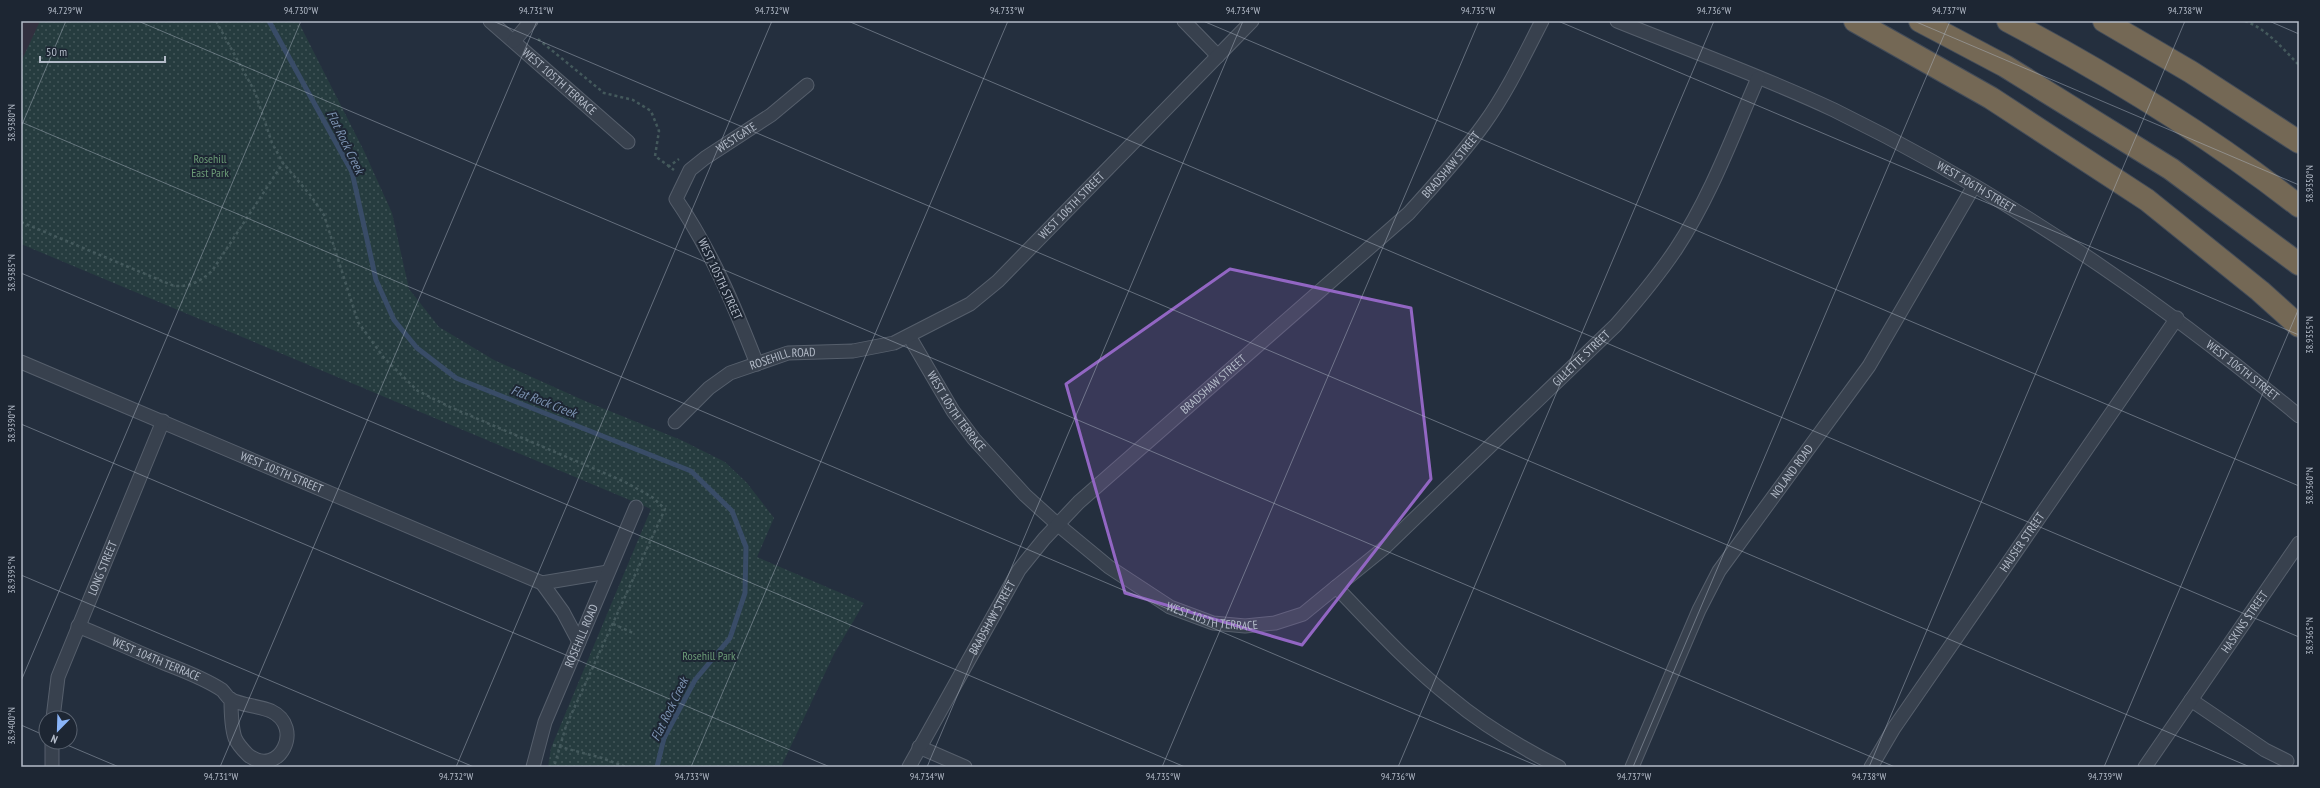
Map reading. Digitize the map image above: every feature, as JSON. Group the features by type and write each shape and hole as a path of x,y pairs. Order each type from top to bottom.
{"highway":[{"path":"1855,21 1991,98 2147,200 2260,291 2299,326"},
{"path":"1920,21 2005,66 2171,169 2299,264"},
{"path":"2008,21 2079,59 2168,113 2271,184 2299,206"},
{"path":"2104,21 2191,72 2299,142"}],"street":[{"name":"WEST 105TH TERRACE","path":"490,21 628,142"},
{"path":"514,41 531,21"},
{"path":"1184,21 1218,56"},
{"name":"WEST 106TH STREET","path":"909,336 970,304 998,281 1252,21"},
{"name":"BRADSHAW STREET","path":"909,767 1019,570 1057,524 1079,502 1409,213 1446,173 1484,124 1514,77 1542,21"},
{"name":"WEST 106TH STREET","path":"1617,21 1758,78 1839,113 1894,141 1974,186 2106,268 2177,318 2234,362 2299,416"},
{"name":"GILLETTE STREET","path":"1336,587 1383,549 1616,325 1648,289 1677,248 1709,191 1758,78"},
{"name":"WESTGATE","path":"676,199 690,170 705,158 771,115 807,85"},
{"name":"NOLAND ROAD","path":"1632,767 1699,610 1719,571 1869,366 1974,186"},
{"name":"WEST 105TH STREET","path":"676,199 708,250 731,297 758,364"},
{"name":"HAUSER STREET","path":"1870,767 1894,728 2177,318"},
{"name":"WEST 105TH TERRACE","path":"909,336 953,411 974,439 1025,495 1109,567 1151,596 1170,607 1213,623 1245,626 1275,623 1303,614 1336,587"},
{"name":"ROSEHILL ROAD","path":"676,422 709,388 730,373 788,353 874,349 909,336"},
{"name":"WEST 105TH STREET","path":"21,362 542,583"},
{"name":"LONG STREET","path":"54,710 58,677 163,421"},
{"name":"ROSEHILL ROAD","path":"533,767 545,722 636,507"},
{"name":"HASKINS STREET","path":"2145,767 2299,543"},
{"path":"579,642 563,612 542,583 608,572"},
{"path":"1336,587 1403,656 1451,698 1501,734 1559,767"},
{"name":"WEST 104TH TERRACE","path":"78,626 198,677 222,691 231,699 262,707 276,714 284,722 288,731 287,741 283,751 276,758 266,762 254,759 243,751 236,740 232,726 231,699"},
{"path":"2191,700 2265,750 2287,761"},
{"path":"919,747 965,767"},
{"path":"52,750 52,767"}],"path":[{"path":"216,21 255,92 272,143 283,163 311,196 324,215 358,322 369,340 401,376 418,391 450,407 624,482 652,497 665,509 559,747 554,767"},
{"path":"2245,21 2256,25 2274,40 2299,65"},
{"path":"538,39 604,93 633,100 647,107 654,118 659,131 655,156 675,171"},
{"path":"21,222 174,286 184,286 204,279 212,271 283,163"},
{"path":"613,624 632,633"},
{"path":"540,742 602,758 626,767"}],"highlighted area":[{"path":"1230,269 1411,308 1431,479 1302,645 1125,593 1066,384"}],"shaded area":[{"path":"21,21 43,21 21,71"}],"green space":[{"name":"Rosehill East Park","path":"40,21 298,21 364,151 392,213 409,289 439,327 494,360 585,401 681,440 725,462 747,483 774,518 757,557 864,603 834,654 781,767 548,767 551,748 651,509 21,244 21,62"}],"waterway":[{"name":"Flat Rock Creek","path":"269,21 352,172 376,280 394,320 417,348 456,378 691,471 732,511 746,547 745,593 730,638 695,680 664,738 657,767"}],"park label":[{"name":"Rosehill Park","path":"709,656"}]}
